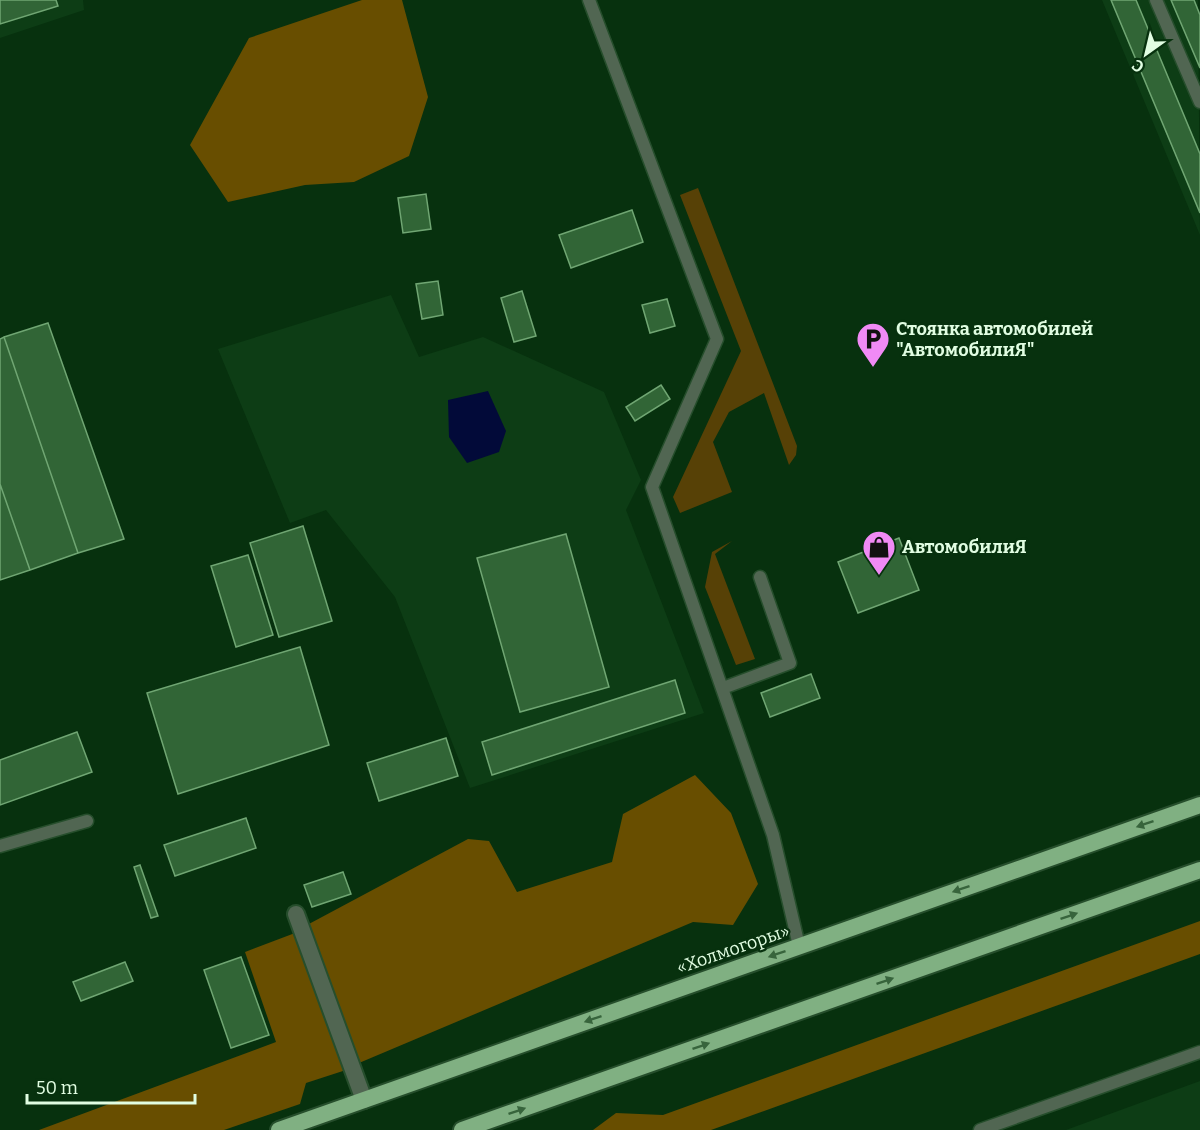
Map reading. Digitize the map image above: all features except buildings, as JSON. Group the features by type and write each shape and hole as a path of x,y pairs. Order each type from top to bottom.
{"highway":[{"name":"«Холмогоры»","path":"279,1130 1200,805"},
{"path":"462,1130 1200,870"}],"street":[{"path":"296,914 364,1100"}],"lane":[{"path":"589,0 717,339 652,487 773,835 800,946"},
{"path":"1156,0 1200,102"},
{"path":"723,687 790,663 760,577"},
{"path":"0,846 87,821"},
{"path":"980,1130 1200,1052"}],"shaded area":[{"path":"0,0 83,0 84,10 0,38"},
{"path":"362,0 402,0 428,97 409,156 354,182 305,185 228,202 190,145 249,38"},
{"path":"1102,0 1198,0 1200,235"},
{"path":"698,188 797,446 796,455 789,465 764,393 729,412 713,442 732,492 680,513 673,497 741,351 680,195"},
{"path":"391,295 419,357 483,337 604,392 641,480 626,510 704,713 470,788 395,597 326,510 290,523 218,349"},
{"path":"488,391 506,431 499,452 467,463 449,437 448,400"},
{"path":"732,541 715,554 755,659 736,665 705,587 712,552"},
{"path":"695,775 731,813 758,884 733,925 693,922 359,1063 307,925 468,839 489,841 517,892 612,862 623,814"},
{"path":"1200,921 1200,954 711,1130 593,1130 616,1113 663,1115"},
{"path":"295,933 346,1070 306,1083 300,1104 224,1130 39,1130 276,1042 245,952"},
{"path":"1200,1081 1200,1130 1066,1130"}],"place":[{"name":"Стоянка автомобилей \"АвтомобилиЯ\"","path":"873,368"},
{"name":"АвтомобилиЯ","path":"879,576"}]}
